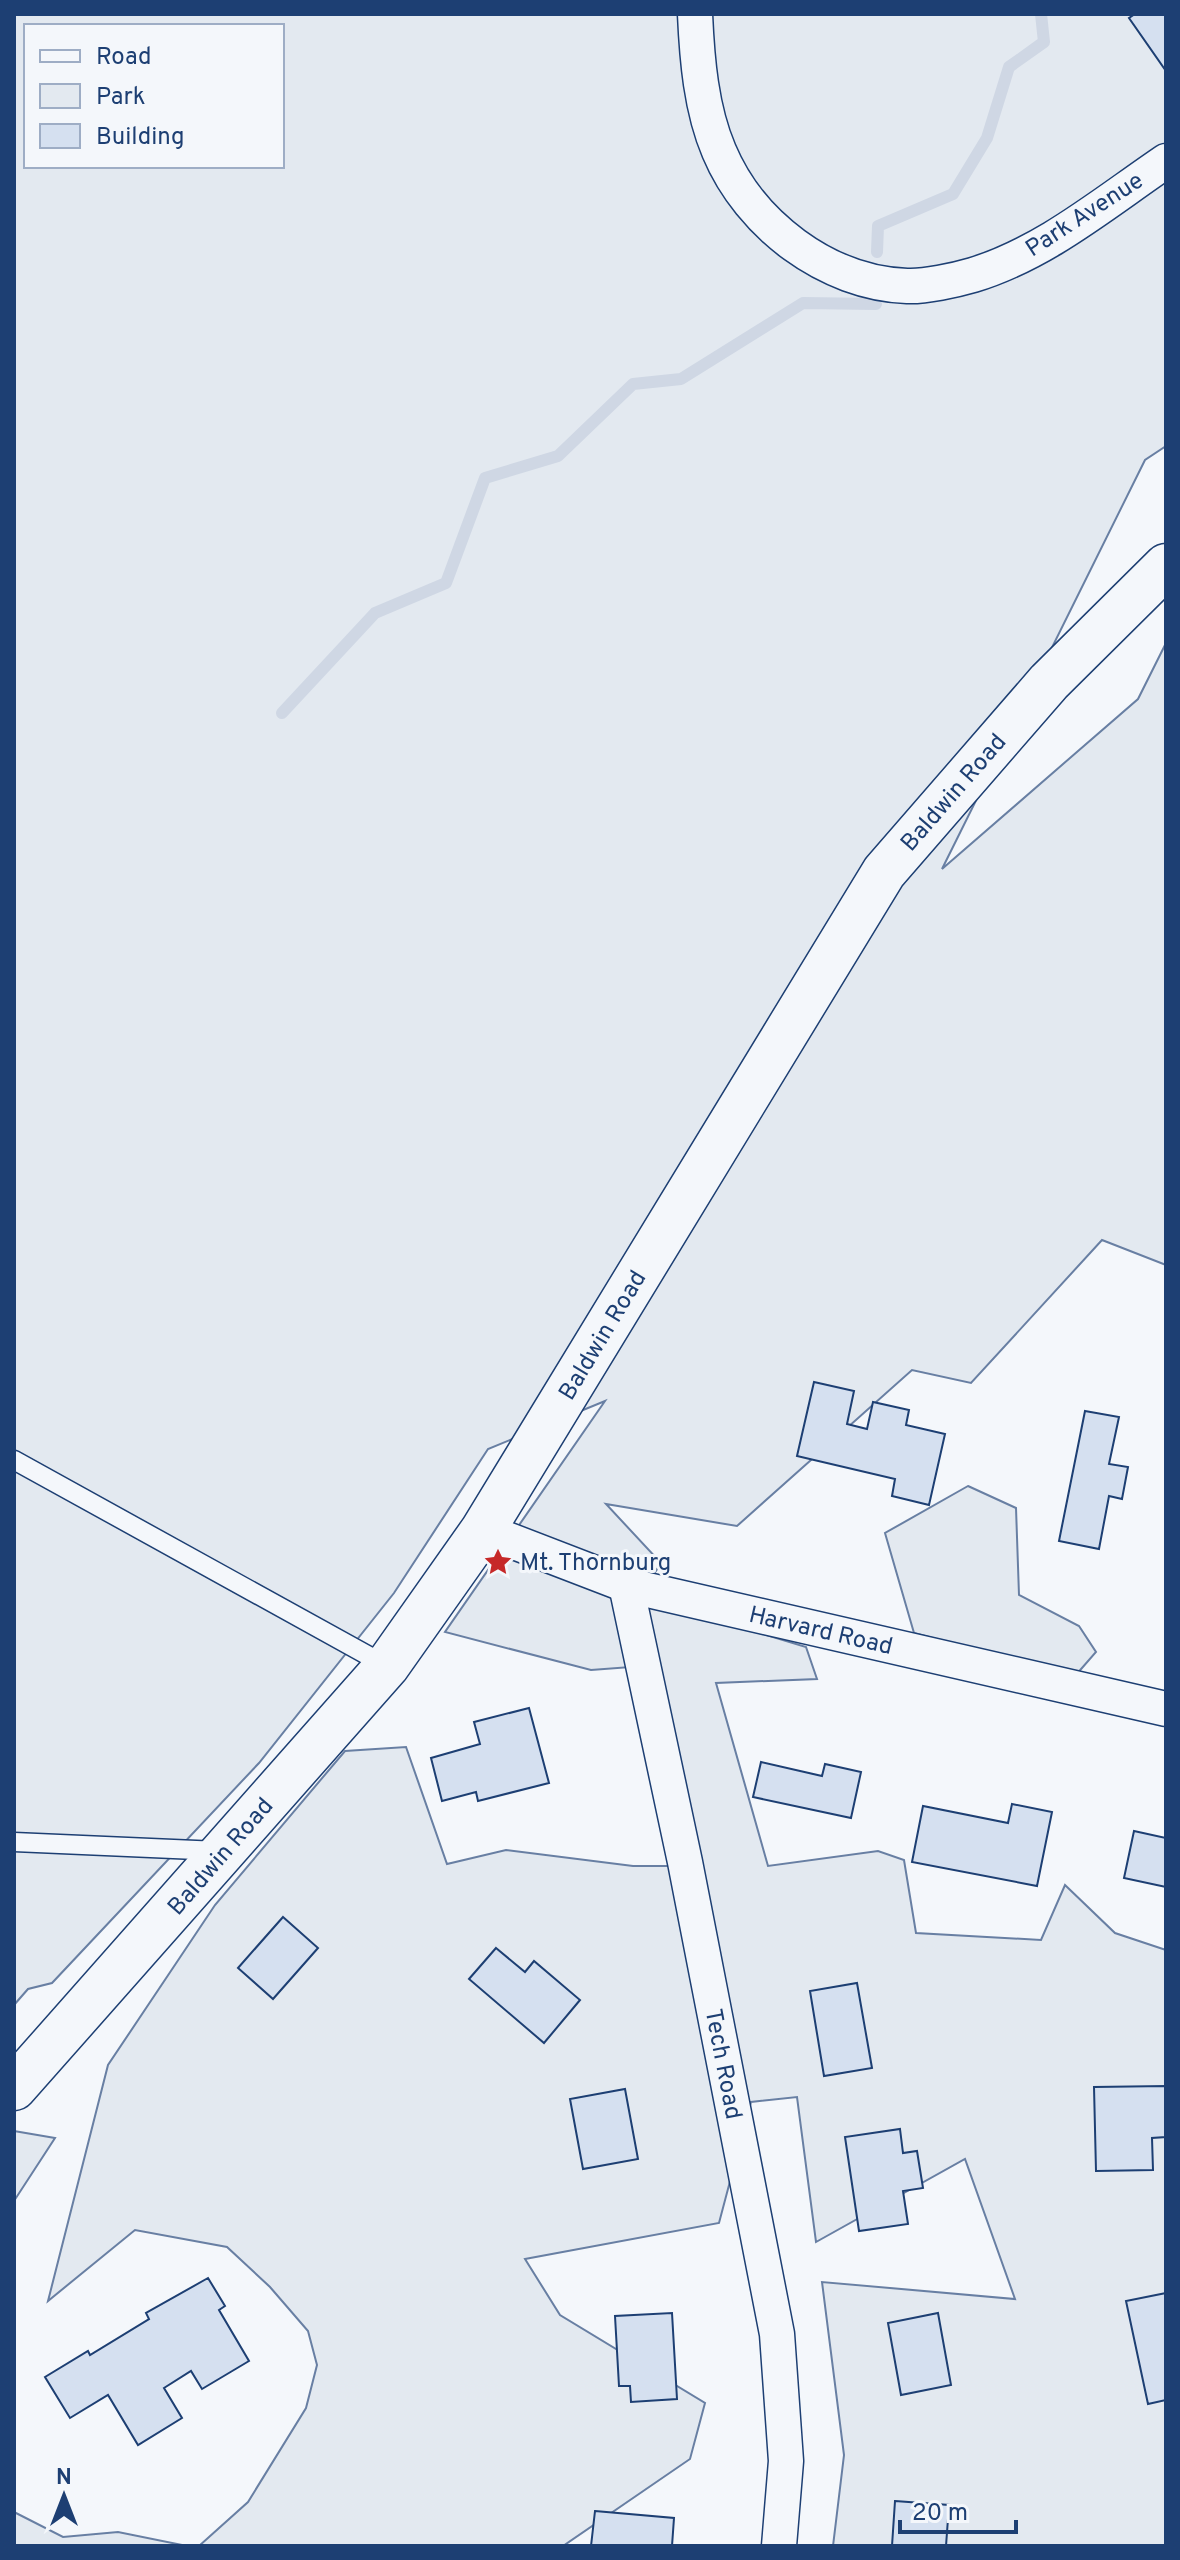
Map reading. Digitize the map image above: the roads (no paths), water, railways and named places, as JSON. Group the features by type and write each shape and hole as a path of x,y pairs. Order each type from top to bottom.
{"street":[{"name":"Park Avenue","path":"695,14 706,107 719,152 750,204 799,251 856,278 909,287 972,275 1035,250 1166,161"},
{"name":"Baldwin Road","path":"14,2088 387,1666 483,1530 884,872 1049,682 1166,566"},
{"name":"Harvard Road","path":"483,1530 626,1585 1166,1709"},
{"name":"Tech Road","path":"626,1585 685,1862 777,2334 786,2461 779,2546"}],"lane":[{"path":"14,1460 387,1666"},
{"path":"14,1842 225,1851"}],"waterway":[{"path":"877,252 878,226 953,194 987,138 1009,67 1044,42 1041,14"},
{"path":"282,713 375,613 446,583 485,478 558,456 633,384 681,379 803,303 876,304"}],"place":[{"name":"Mt. Thornburg","path":"498,1562"}]}
